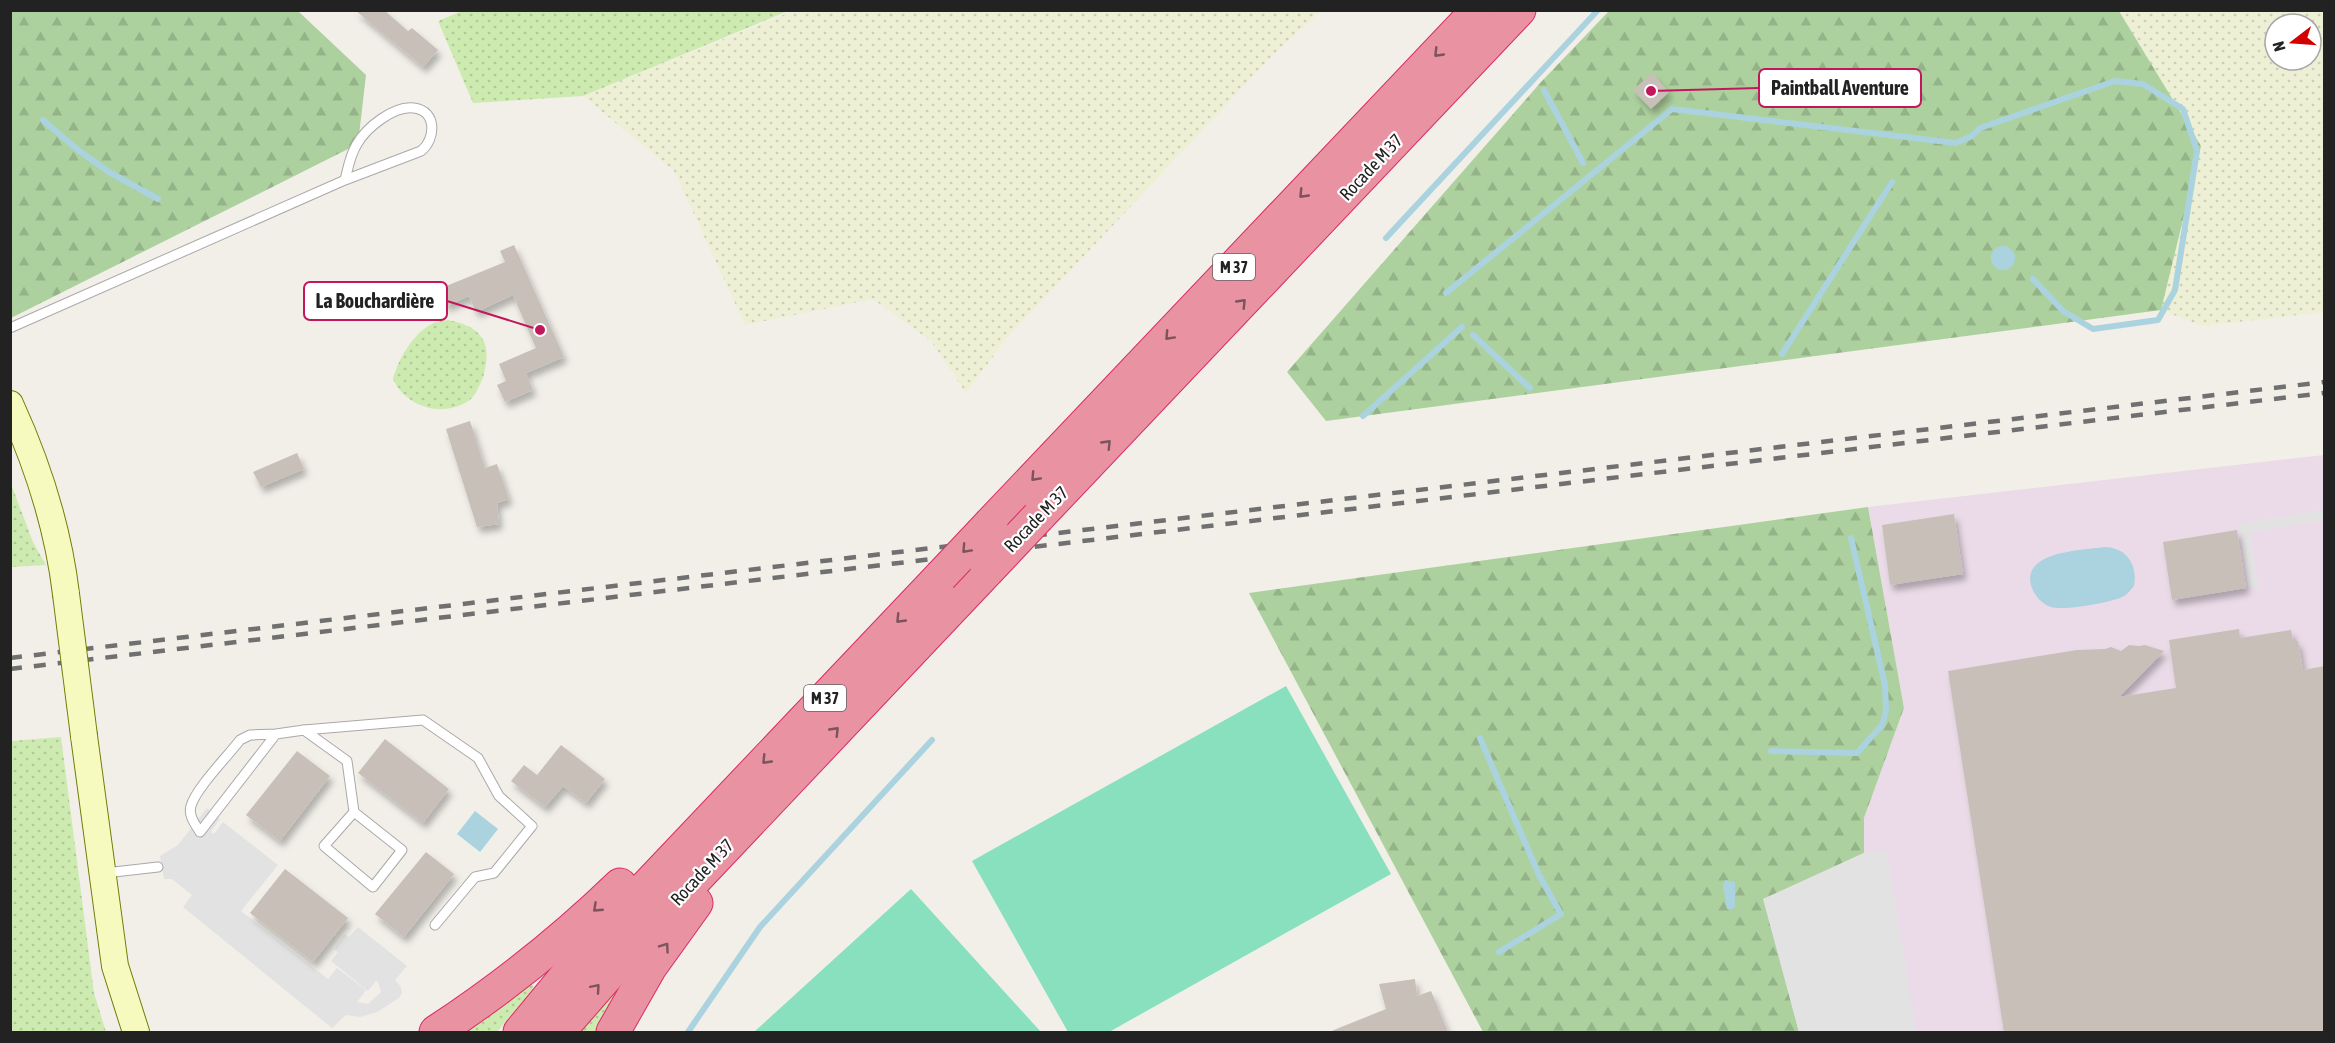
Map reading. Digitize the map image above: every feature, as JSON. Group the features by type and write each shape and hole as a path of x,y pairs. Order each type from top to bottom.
{"highway":[{"name":"Rocade M 37","path":"520,1032 577,963 709,820 1478,10"},
{"name":"Rocade M 37","path":"558,1032 649,928 1519,10"},
{"path":"613,1032 650,967 766,804"},
{"path":"436,1032 514,979 558,944 625,881 709,820"}],"street":[{"path":"10,404 38,470 61,556 111,921 115,966 136,1032"},
{"path":"111,921 148,1032"}],"lane":[{"path":"10,328 345,180 421,151 429,144 432,135 431,123 426,115 417,108 409,108 392,113 376,124 357,142 345,180"},
{"path":"276,734 200,832 192,819 190,807 196,795 240,740 250,735 423,720 478,758 499,796 532,826 494,873 475,877 435,926"},
{"path":"304,730 347,761 354,812 402,850 373,887 324,846 354,812"},
{"path":"103,874 158,867"}],"shaded area":[{"path":"2324,455 2324,1032 1799,1032 1763,899 1864,853 1864,818 1904,708 1868,507"},
{"path":"2324,510 2324,521 2250,532 2258,587 2249,589 2239,523"},
{"path":"207,808 220,819 211,831 212,834 223,822 278,865 241,911 328,979 337,968 366,990 357,1002 368,1004 381,992 378,982 376,981 368,991 331,961 338,952 334,949 345,934 349,937 358,927 407,966 395,980 401,987 402,993 399,998 377,1012 360,1017 346,1015 332,1028 183,907 192,895 172,879 164,879 160,856 178,845"},
{"path":"1887,850 1916,1032 1799,1032 1763,899 1864,853"}],"green space":[{"path":"464,10 788,11 583,96 473,103 438,21"},
{"path":"11,11 298,11 366,75 358,144 11,318"},
{"path":"793,11 1321,11 1275,53 1006,339 966,393 931,341 873,299 745,325 674,171 583,96"},
{"path":"1609,11 2119,11 2201,146 2161,310 1326,421 1287,372 1541,82"},
{"path":"2119,11 2324,11 2324,312 2202,326 2161,310 2201,146"},
{"path":"448,320 476,331 485,344 486,362 479,387 471,399 461,405 438,409 427,407 407,397 393,379 402,356 417,335 432,324"},
{"path":"10,481 33,542 46,565 11,567"},
{"path":"1868,507 1904,708 1864,818 1864,853 1764,899 1799,1032 1483,1032 1249,593"},
{"path":"1286,686 1391,874 1109,1032 1068,1032 972,861"},
{"path":"61,737 94,993 106,1032 11,1032 11,741"},
{"path":"911,889 1041,1032 754,1032"},
{"path":"634,970 605,1032 580,1032"},
{"path":"531,984 534,986 531,991 497,1032 464,1032"}],"water":[{"path":"2003,246 2008,247 2014,253 2014,263 2008,269 2003,270 1998,269 1992,263 1991,258 1992,253 1998,247"},
{"path":"2105,547 2125,554 2132,565 2134,586 2124,596 2096,604 2057,608 2045,604 2035,594 2030,576 2035,566 2043,560 2069,552"},
{"path":"475,811 498,829 480,852 457,834"},
{"path":"1725,880 1735,882 1733,909 1727,909 1723,885"}],"building":[{"path":"355,10 384,10 408,31 412,28 438,50 423,67"},
{"path":"1652,73 1669,92 1651,109 1633,90"},
{"path":"514,245 564,357 526,373 533,390 505,402 497,385 506,381 499,364 536,348 513,295 476,312 469,296 446,306 439,289 505,262 500,251"},
{"path":"470,421 485,468 497,464 509,499 497,503 499,524 477,527 446,429"},
{"path":"297,453 304,469 261,487 253,472"},
{"path":"1954,514 1963,574 1890,585 1882,525"},
{"path":"2237,530 2246,588 2172,600 2163,542"},
{"path":"2239,629 2240,638 2291,630 2293,641 2298,641 2303,670 2325,666 2325,1032 2004,1032 1948,671 2077,650 2111,647 2121,651 2129,645 2145,645 2164,651 2119,697 2176,688 2169,640"},
{"path":"385,739 449,789 423,823 358,773"},
{"path":"561,745 605,779 586,803 563,786 545,807 511,781 524,765 537,775"},
{"path":"297,751 330,776 280,841 246,815"},
{"path":"426,852 454,874 404,937 375,914"},
{"path":"285,869 348,918 313,962 250,913"},
{"path":"1415,979 1417,996 1431,991 1448,1032 1329,1032 1386,1009 1379,984"}],"waterway":[{"path":"1386,238 1598,10"},
{"path":"1446,293 1672,109 1956,143 1972,136 1980,128 2115,81 2143,84 2183,109 2197,151 2175,290 2158,320 2093,329 2063,311 2033,279"},
{"path":"1544,90 1583,163"},
{"path":"43,120 78,150 109,172 158,199"},
{"path":"1782,354 1892,182"},
{"path":"1363,416 1462,327"},
{"path":"1473,335 1530,388"},
{"path":"1771,751 1857,753 1882,725 1886,711 1885,685 1851,538"},
{"path":"1480,738 1539,875 1561,914 1499,952"},
{"path":"688,1032 760,927 932,740"}],"railway":[{"path":"10,658 2324,382"},
{"path":"10,669 2324,393"}],"place":[{"name":"Paintball Aventure","path":"1651,91"},
{"name":"La Bouchardière","path":"540,330"}]}
